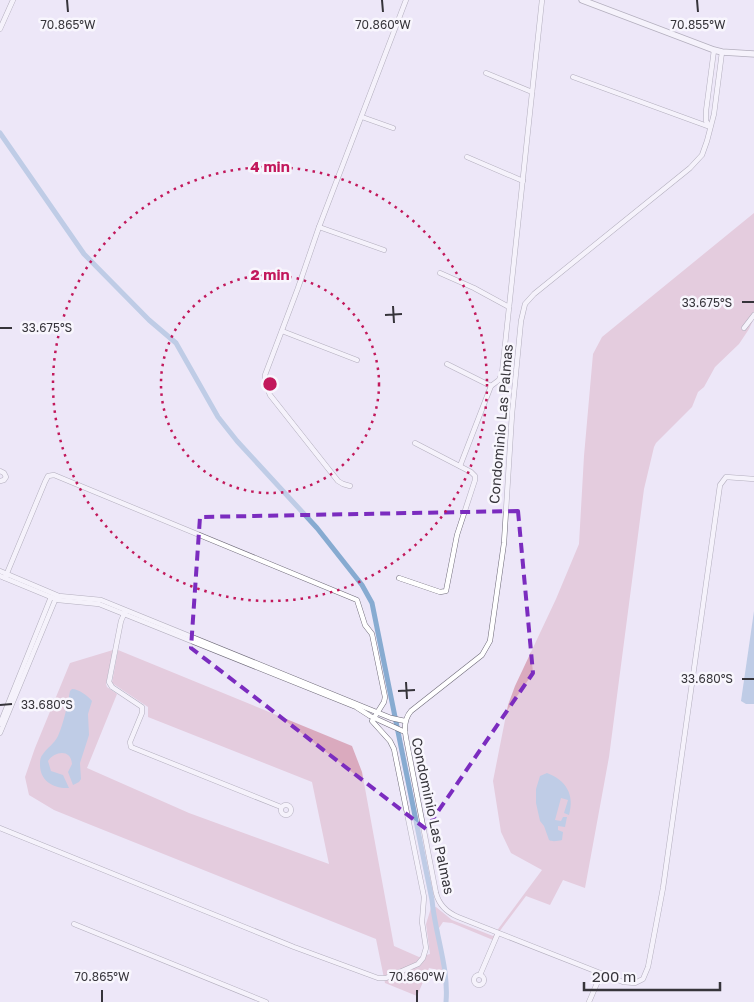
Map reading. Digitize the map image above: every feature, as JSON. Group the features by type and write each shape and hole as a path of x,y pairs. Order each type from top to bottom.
{"main road":[{"path":"582,0 714,50 754,54"}],"street":[{"path":"0,29 13,0"},
{"path":"350,486 338,481 268,392 265,382 266,371 406,0"},
{"path":"460,466 491,386 499,380 502,373 542,0"},
{"name":"Condominio Las Palmas","path":"710,127 706,120 706,110 714,50"},
{"name":"Condominio Las Palmas","path":"722,52 714,114 705,148 694,164 534,294 525,304 521,321 512,414 504,543 490,641 482,655 417,706 405,721 405,732 439,901 452,915 623,982 632,984 642,980 648,967 663,888 720,485 726,477 754,479"},
{"path":"486,73 532,92"},
{"path":"573,77 710,127"},
{"path":"362,117 393,128"},
{"path":"467,157 523,181"},
{"path":"319,227 384,250"},
{"path":"440,273 474,288 509,307"},
{"path":"744,328 754,314"},
{"path":"282,331 357,360"},
{"path":"447,364 491,386"},
{"path":"399,578 440,592 445,592 448,589 457,535 475,480 473,473 415,444"},
{"path":"0,472 4,473 6,477 0,481"},
{"path":"0,828 294,947 378,978 386,978 418,964 424,958 426,948 422,922 424,902 394,749 390,741 373,723 373,718 384,702 385,697 372,634 365,625 357,600 54,475 48,476 45,482 4,576"},
{"path":"0,571 4,576 54,596 97,603 125,612 391,718 405,721"},
{"path":"0,724 54,596"},
{"path":"0,732 54,596"},
{"path":"125,612 356,708 373,718 405,732"},
{"path":"125,612 109,682 112,687 142,708 142,713 130,743 131,747 281,807"},
{"path":"74,924 266,1002"},
{"path":"480,975 498,933"},
{"path":"589,1002 601,974"}],"highlighted area":[{"path":"518,511 533,673 426,829 191,648 200,517"}],"shaded area":[{"path":"754,213 754,318 739,344 715,367 704,387 698,392 692,407 654,447 644,489 609,757 585,888 563,880 550,905 526,896 493,940 452,923 443,922 439,928 443,971 429,968 417,996 385,983 376,939 54,810 29,795 25,777 70,663 113,650 106,684 107,687 117,694 87,768 189,813 329,864 312,782 148,717 148,707 112,683 118,650 352,746 362,772 394,946 419,957 430,954 426,924 431,908 436,907 452,920 493,936 542,870 511,853 501,832 493,781 508,705 579,544 593,354 602,337"}],"water":[{"path":"754,611 754,704 746,704 741,701"},
{"path":"72,689 83,693 92,701 88,714 89,735 80,763 81,779 79,782 73,785 68,772 72,764 69,756 62,753 55,755 48,761 51,771 63,775 69,788 63,788 45,780 42,775 40,761 42,755 58,736"},
{"path":"547,773 564,784 570,795 571,808 569,815 564,813 568,800 561,798 555,820 561,821 563,817 567,817 565,827 558,826 558,830 563,832 562,840 559,841 549,840 540,821 536,803 536,789 540,776"}],"waterway":[{"path":"0,133 84,254 149,320 176,343 218,417 237,441 317,528 362,585 372,603 444,964 446,1002"}]}
